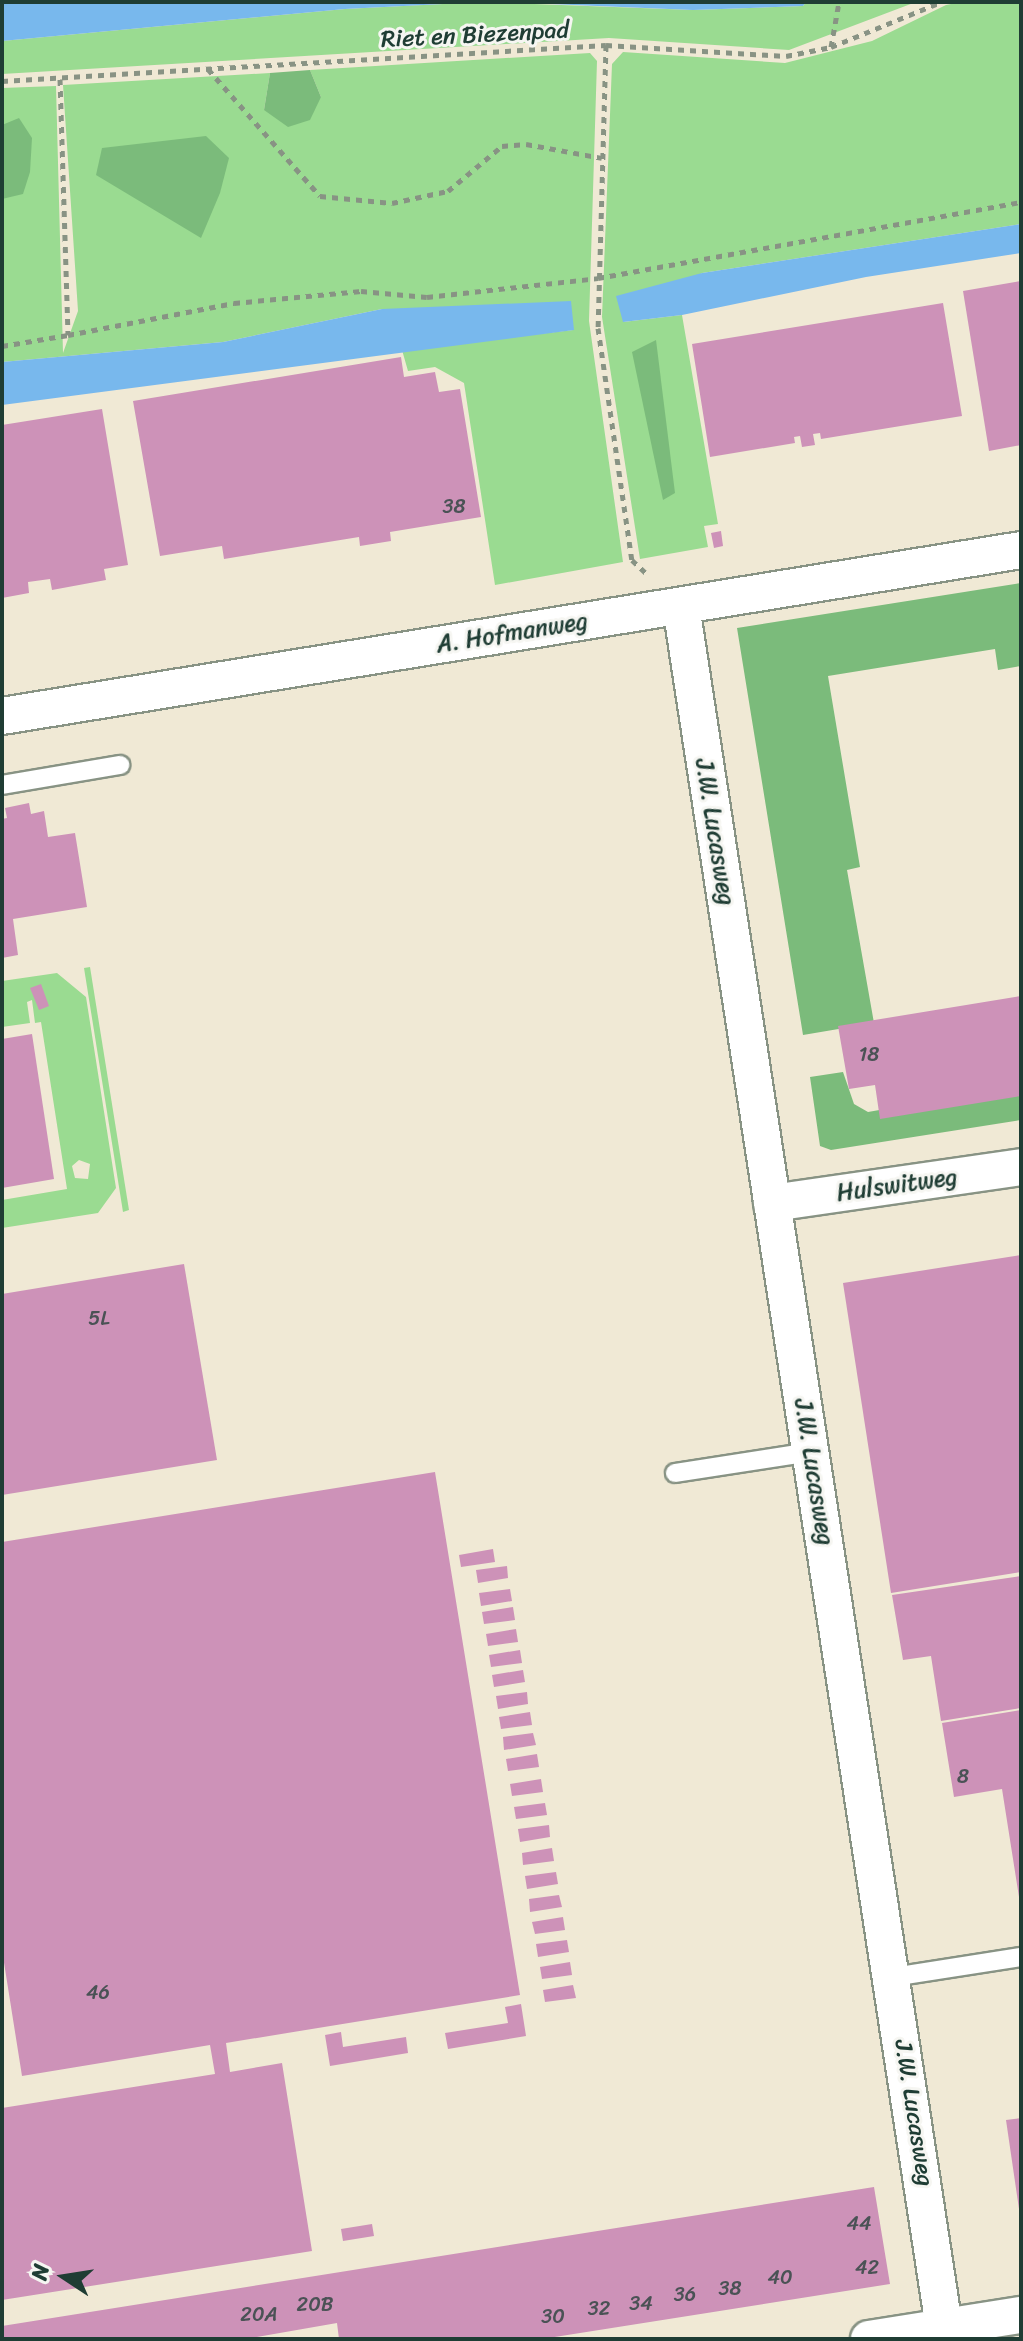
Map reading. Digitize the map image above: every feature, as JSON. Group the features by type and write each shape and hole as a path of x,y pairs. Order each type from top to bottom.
{"street":[{"name":"A. Hofmanweg","path":"2,716 1021,550"},
{"name":"J.W. Lucasweg","path":"681,606 945,2333"},
{"name":"Hulswitweg","path":"772,1203 1021,1167"},
{"path":"869,2339 945,2333 1021,2315"}],"lane":[{"path":"2,785 120,765"},
{"path":"675,1473 811,1452"},
{"path":"893,1977 1021,1957"}],"path":[{"path":"831,47 839,2"},
{"name":"Riet en Biezenpad","path":"2,81 606,45 786,56 831,47 941,2"},
{"path":"606,45 598,328 632,560 681,606"},
{"path":"208,69 320,196 392,203 448,191 502,146 526,144 602,158"},
{"path":"60,79 68,335"},
{"path":"2,346 234,303 361,291 427,297 598,278 1021,202"}],"green space":[{"path":"482,2 693,10 803,6 806,2 916,2 789,50 609,38 2,74 2,41 345,9"},
{"path":"1021,2 1021,224 702,273 623,322 682,315 718,524 704,526 708,547 640,559 602,317 612,64 623,52 785,63 872,41 946,5"},
{"path":"590,53 597,61 589,321 623,562 495,585 464,383 435,367 408,371 402,350 573,330 382,309 223,342 2,362 2,88 56,86 63,353 78,311 63,85 270,73 264,110 321,97 310,70"},
{"path":"310,70 321,97 310,120 288,127 264,110 270,73"},
{"path":"19,118 32,138 30,172 23,194 2,199 2,125"},
{"path":"206,136 229,158 220,193 201,238 96,175 102,148"},
{"path":"656,340 675,493 663,500 632,352"},
{"path":"1021,583 1021,666 998,670 995,649 828,676 860,867 847,870 874,1023 803,1035 737,628"},
{"path":"90,967 129,1210 123,1212 84,968"},
{"path":"57,973 86,997 116,1188 98,1213 2,1228 2,1200 67,1189 41,1022 35,1023 32,1000 27,1002 30,1023 2,1027 2,981","holes":["79,1160 90,1164 88,1179 75,1178 72,1166"]},
{"path":"843,1072 854,1104 868,1112 1021,1085 1021,1120 831,1150 820,1146 810,1077"}],"water":[{"path":"2,2 482,2 345,9 2,41"},
{"path":"502,2 806,2 803,6 693,10"},
{"path":"1021,224 1021,253 866,277 682,315 623,322 616,296 702,273"},
{"path":"571,301 574,330 2,405 2,362 223,342 382,309"}],"building":[{"path":"1021,281 1021,445 989,451 963,291"},
{"path":"943,303 962,416 821,439 820,433 813,434 815,445 802,447 800,436 794,437 795,443 710,457 692,344"},
{"path":"401,357 404,377 435,372 439,392 460,389 481,517 390,532 391,541 360,546 359,537 224,559 222,546 160,556 133,401"},
{"path":"102,409 128,565 104,569 106,580 52,590 50,579 28,582 29,593 2,598 2,425"},
{"path":"721,531 723,546 714,548 711,533"},
{"path":"29,803 31,814 44,811 48,837 75,833 87,907 13,919 18,955 2,958 2,819 7,818 5,808"},
{"path":"41,984 49,1006 39,1010 30,988"},
{"path":"1021,996 1021,1096 880,1119 875,1085 849,1089 838,1026"},
{"path":"32,1034 54,1179 2,1188 2,1039"},
{"path":"1021,1255 1021,1572 891,1593 843,1283"},
{"path":"184,1264 217,1460 2,1495 2,1294"},
{"path":"435,1472 520,1995 226,2043 230,2072 282,2063 312,2251 2,2300 2,2108 215,2074 210,2045 22,2076 2,1950 2,1542"},
{"path":"493,1549 495,1562 461,1567 459,1555"},
{"path":"507,1566 508,1578 478,1583 476,1570"},
{"path":"1021,1576 1021,1708 941,1721 931,1656 903,1660 892,1595"},
{"path":"510,1589 512,1601 481,1606 479,1593"},
{"path":"513,1607 515,1620 484,1624 482,1612"},
{"path":"516,1629 518,1642 488,1646 486,1634"},
{"path":"520,1650 522,1663 491,1667 489,1655"},
{"path":"523,1670 525,1682 494,1687 492,1675"},
{"path":"527,1692 528,1704 498,1709 496,1696"},
{"path":"1021,1710 1019,1897 1002,1789 954,1797 942,1723"},
{"path":"530,1712 532,1725 501,1729 499,1717"},
{"path":"533,1733 536,1745 504,1750 503,1737"},
{"path":"537,1754 539,1767 508,1771 506,1759"},
{"path":"541,1779 543,1792 512,1796 510,1784"},
{"path":"545,1803 547,1815 516,1819 514,1807"},
{"path":"549,1825 550,1837 520,1842 518,1829"},
{"path":"552,1848 554,1861 523,1865 522,1853"},
{"path":"556,1872 558,1884 527,1889 525,1876"},
{"path":"559,1895 562,1907 530,1912 529,1899"},
{"path":"563,1917 565,1930 535,1934 532,1922"},
{"path":"567,1940 569,1952 538,1957 536,1944"},
{"path":"570,1962 572,1975 542,1979 540,1967"},
{"path":"573,1985 576,1998 545,2002 543,1990"},
{"path":"521,2004 526,2036 448,2049 445,2033 508,2023 505,2007"},
{"path":"341,2032 343,2047 406,2037 408,2053 330,2066 325,2035"},
{"path":"1021,2118 1021,2209 1019,2209 1006,2120"},
{"path":"874,2187 890,2284 542,2339 339,2339 337,2323 245,2339 2,2339 2,2326"},
{"path":"372,2224 374,2236 343,2241 341,2229"}]}
